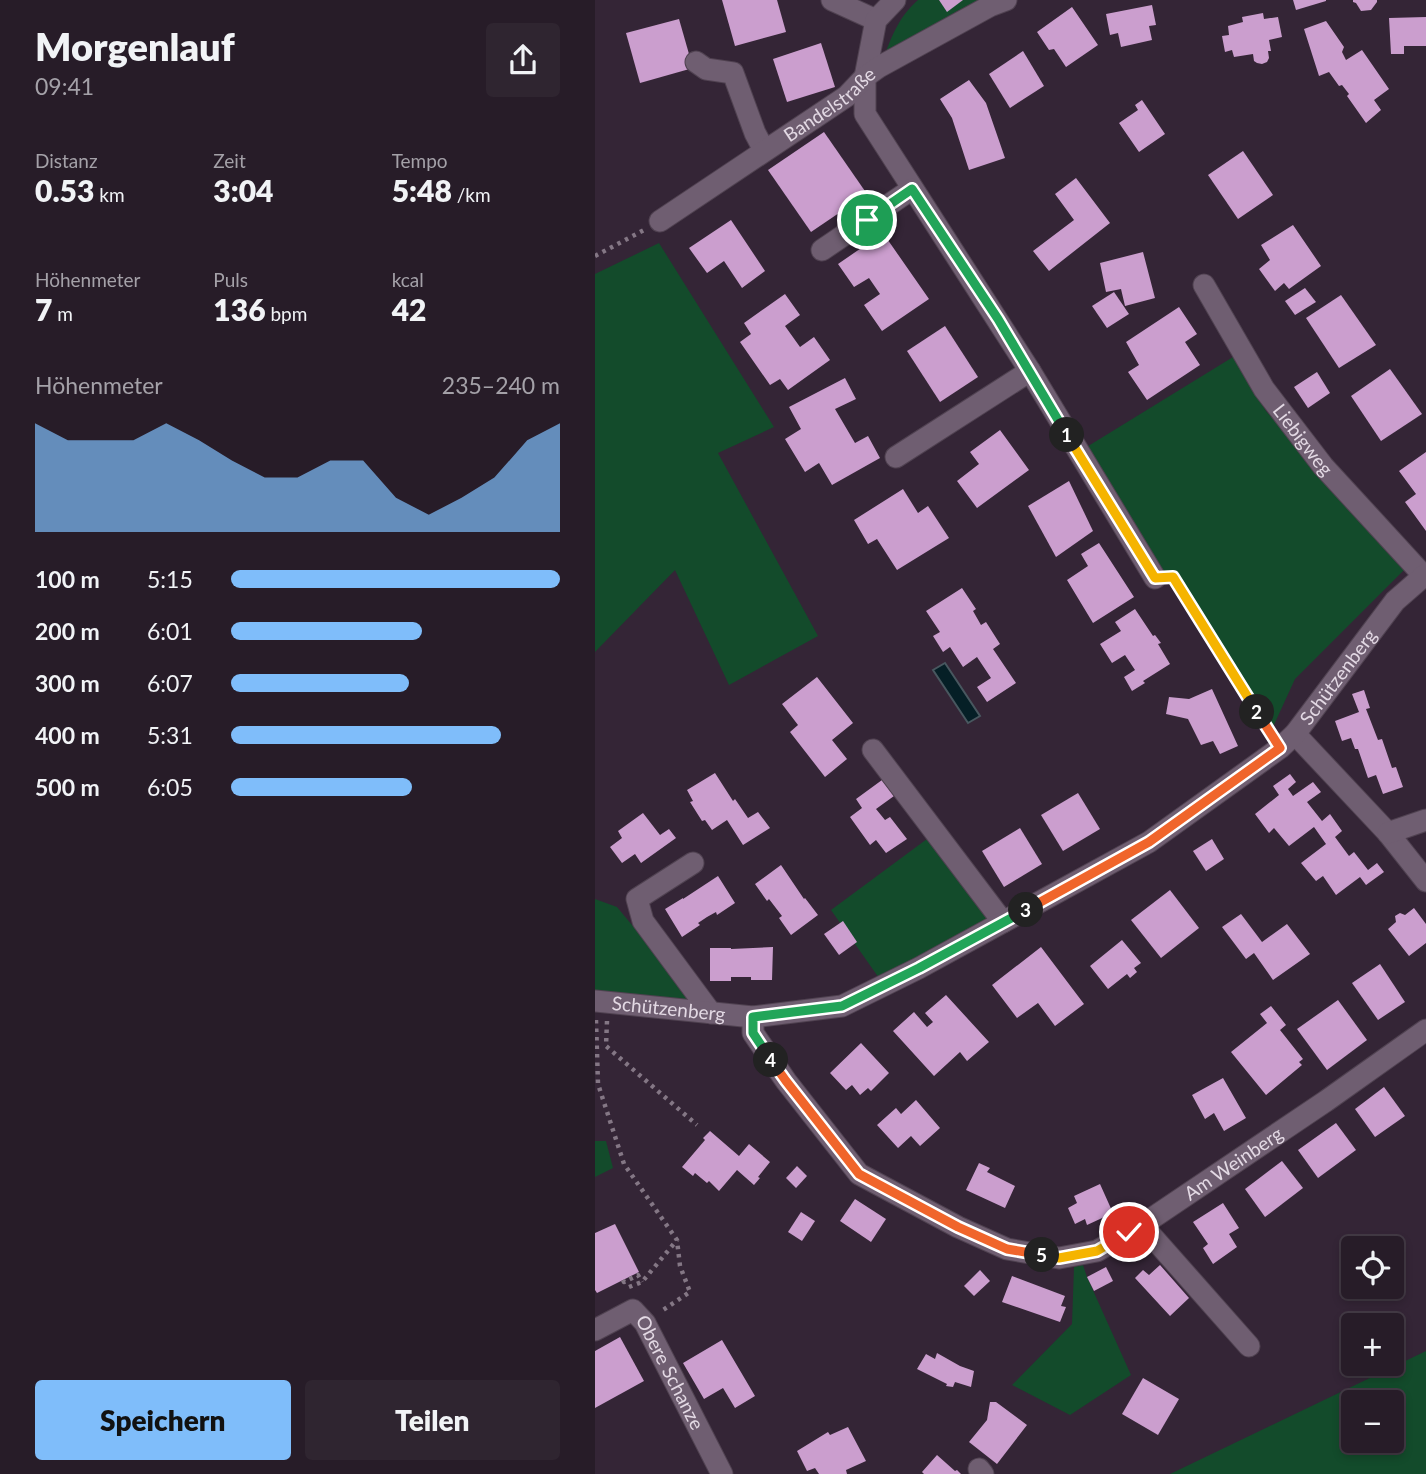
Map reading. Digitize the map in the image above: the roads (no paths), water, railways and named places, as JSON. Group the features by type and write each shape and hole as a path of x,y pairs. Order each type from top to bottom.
{"street":[{"path":"832,0 876,20"},
{"path":"895,0 876,20 865,77 865,114 1030,371 1155,578"},
{"name":"Bandelstraße","path":"660,221 847,96 879,67 1006,0"},
{"path":"696,62 706,69 733,73 764,150"},
{"path":"822,250 912,189"},
{"name":"Liebigweg","path":"1204,285 1263,389 1324,466 1425,575"},
{"path":"896,457 1030,371"},
{"name":"Schützenberg","path":"601,1002 753,1017 842,1006 919,968 1149,842 1288,741 1395,601 1425,575"},
{"path":"1288,741 1388,833 1426,881"},
{"path":"873,750 1003,922"},
{"path":"1388,833 1424,812"},
{"path":"693,863 637,899 643,921 711,1013"},
{"name":"Am Weinberg","path":"753,1017 753,1033 786,1081 859,1174 958,1227 1007,1249 1059,1258 1097,1251 1142,1225 1426,1030"},
{"path":"1142,1225 1249,1346"},
{"name":"Obere Schanze","path":"595,1331 633,1310 645,1323 722,1474"}],"water":[{"path":"945,663 980,716 968,723 933,670"}]}
